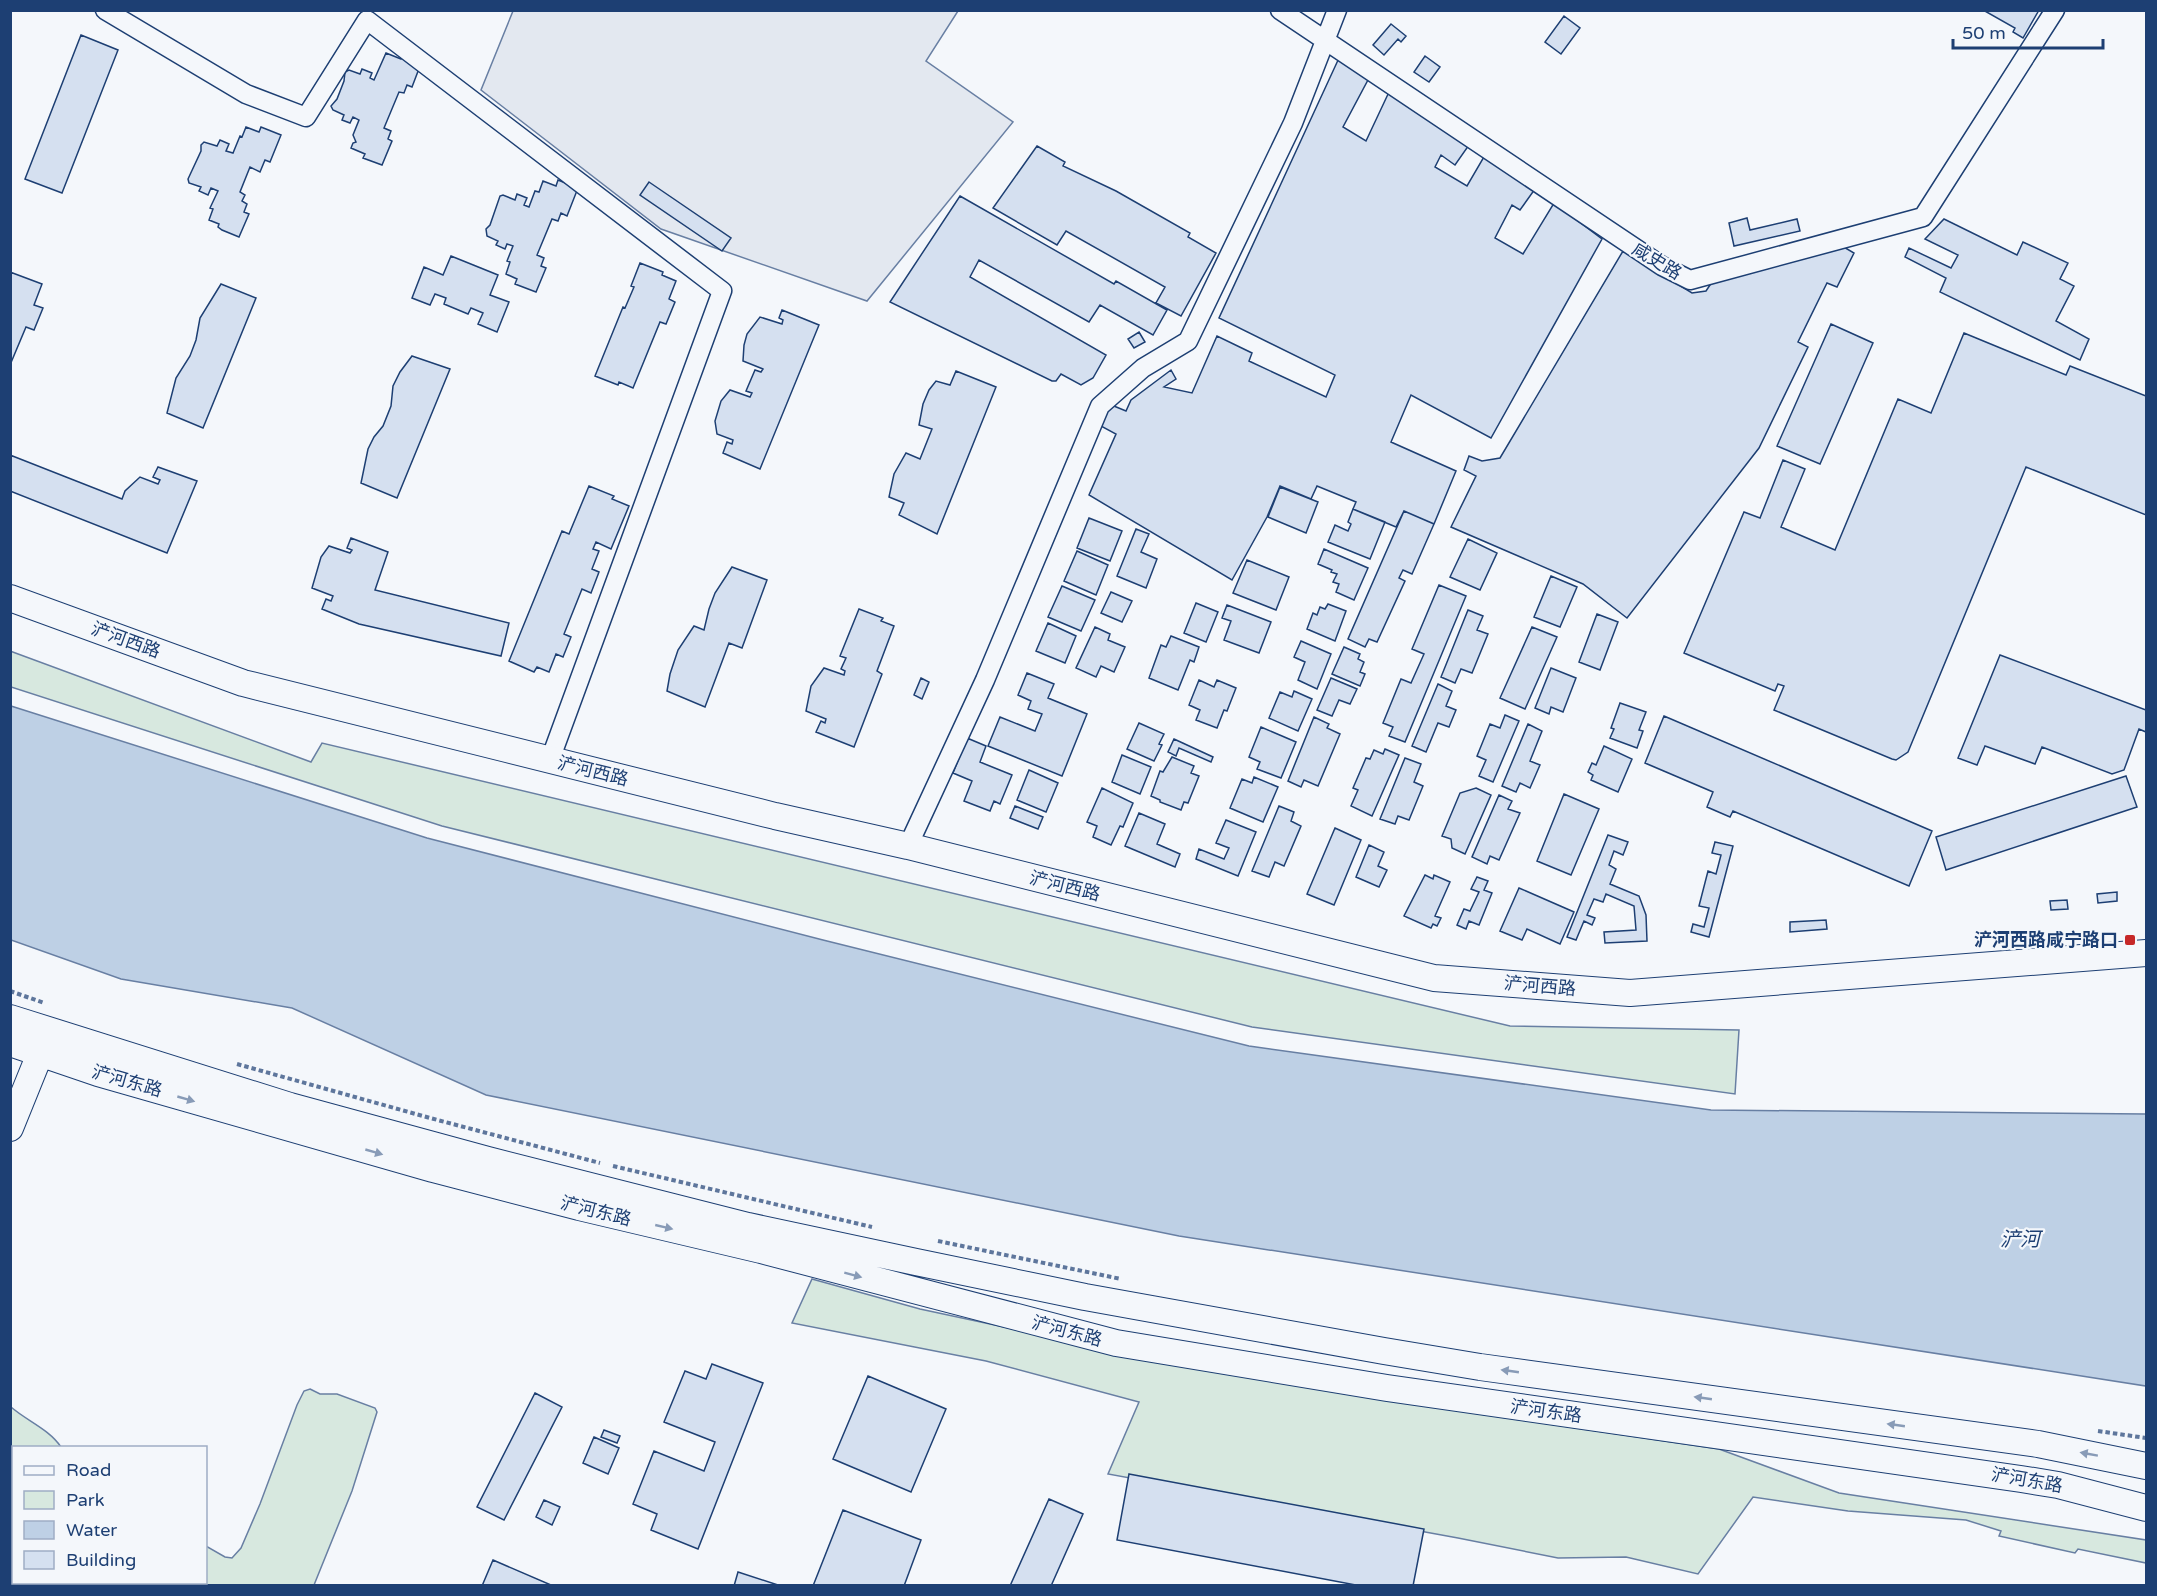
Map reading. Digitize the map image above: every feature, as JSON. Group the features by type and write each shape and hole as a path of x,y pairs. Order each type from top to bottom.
{"street":[{"path":"105,10 246,94 306,117 367,20 722,291 550,760"},
{"name":"咸史路","path":"1280,10 1662,266 1690,280 1923,217 2055,10"},
{"path":"908,846 985,680 1100,405 1143,368 1188,341 1293,123 1337,10"},
{"name":"浐河西路","path":"10,598 243,682 1434,978 1630,993 2146,953"},
{"path":"10,1128 23,1040"},
{"name":"浐河东路","path":"23,1040 290,1106 748,1226 1051,1290 1237,1326 1406,1355 2038,1444 2146,1466"},
{"name":"浐河东路","path":"23,1040 98,1073 433,1169 579,1207 761,1250 1116,1343 1388,1388 2021,1479 2058,1485 2146,1508"}],"path":[{"path":"10,991 52,1006"},
{"path":"231,1062 610,1166 877,1229"},
{"path":"936,1241 1122,1279"},
{"path":"2088,1430 2146,1438"}],"green space":[{"path":"10,651 311,762 322,743 1510,1026 1739,1030 1735,1094 1252,1027 442,826 11,687"},
{"path":"812,1279 920,1309 1098,1347 1413,1404 1719,1449 1839,1493 2146,1540 2146,1563 2078,1549 2075,1553 1999,1536 2001,1531 1966,1520 1848,1511 1753,1497 1698,1574 1626,1557 1558,1558 1108,1474 1139,1402 986,1361 792,1323"},
{"path":"310,1389 320,1394 337,1394 375,1408 377,1412 352,1491 314,1585 11,1585 11,1407 44,1430 60,1446 12,1446 12,1584 207,1584 207,1547 225,1557 232,1558 241,1548 304,1391"}],"shaded area":[{"path":"513,11 958,11 926,61 1013,122 867,301 661,229 481,90"}],"water":[{"name":"浐河","path":"11,706 427,838 1249,1046 1711,1110 2146,1114 2146,1386 1179,1236 486,1095 292,1008 121,979 11,940"}],"building":[{"path":"1983,10 2039,10 2023,38 2013,32 2015,28"},
{"path":"1564,16 1580,28 1561,54 1545,42"},
{"path":"1391,24 1406,36 1401,42 1398,39 1384,55 1373,45"},
{"path":"81,35 118,50 62,193 25,179"},
{"path":"386,53 401,59 403,55 420,66 412,87 407,85 404,93 399,92 384,128 391,131 388,139 392,141 382,165 363,158 365,154 351,148 356,142 353,135 359,120 353,117 350,123 342,120 344,115 333,110 331,106 337,99 345,72 349,70 360,74 362,69 372,73 370,78 374,80"},
{"path":"1425,56 1440,67 1429,82 1414,72"},
{"path":"1339,58 1369,78 1343,127 1366,141 1389,92 1469,145 1455,165 1441,155 1435,167 1467,186 1485,155 1535,189 1520,210 1512,205 1495,238 1523,254 1554,203 1602,239 1491,438 1411,395 1391,442 1456,471 1434,524 1404,511 1396,527 1353,509 1356,502 1317,486 1311,499 1280,486 1267,517 1232,580 1089,495 1116,434 1099,425 1109,404 1126,411 1131,400 1171,370 1176,379 1164,387 1192,393 1217,336 1252,353 1249,361 1326,397 1335,375 1219,318"},
{"path":"246,127 259,132 261,127 281,135 270,162 265,160 260,172 250,167 240,192 245,195 242,201 247,204 244,212 249,214 239,237 222,230 218,227 219,224 209,220 213,209 210,208 218,191 211,188 208,195 199,191 201,187 189,183 188,179 204,142 217,146 220,140 229,144 226,151 233,153"},
{"path":"1037,146 1065,162 1063,166 1116,191 1190,233 1188,237 1216,253 1181,316 1156,303 1165,287 1066,231 1057,245 993,208"},
{"path":"558,180 578,188 567,216 561,213 558,221 552,219 537,255 544,258 541,266 546,268 536,292 515,284 517,279 506,274 510,262 507,261 513,246 507,244 505,249 496,245 498,241 487,236 486,229 490,225 500,196 515,200 517,194 527,198 524,205 529,207 535,191 539,192 543,181 556,186"},
{"path":"649,182 731,238 722,251 640,195"},
{"path":"960,196 1114,284 1116,281 1167,310 1153,335 1100,305 1089,322 979,260 970,277 1106,355 1093,378 1081,385 1061,374 1056,381 1052,381 890,302"},
{"path":"1747,218 1750,230 1797,219 1800,231 1734,246 1729,223"},
{"path":"1944,219 2017,255 2023,242 2068,263 2060,279 2074,286 2056,321 2089,339 2080,360 1940,292 1946,278 1905,257 1909,248 1951,268 1958,255 1925,239"},
{"path":"1837,243 1854,253 1837,287 1827,283 1798,342 1808,347 1759,448 1627,618 1583,584 1451,527 1476,476 1464,470 1469,456 1482,461 1500,458 1623,251 1692,293 1706,291 1716,276"},
{"path":"451,256 498,275 490,295 509,302 497,332 478,324 483,313 471,308 468,314 444,304 446,298 435,294 430,305 412,298 424,267 443,275"},
{"path":"640,263 663,272 662,275 676,281 669,299 675,302 666,324 660,322 633,388 595,376 623,307 625,308 634,287 631,286"},
{"path":"10,272 42,284 34,305 43,308 34,330 26,327 10,365"},
{"path":"221,284 256,298 203,428 167,413 176,378 190,356 196,340 200,318"},
{"path":"782,310 819,325 760,469 723,453 727,442 732,444 733,440 717,434 715,421 721,401 730,390 750,397 752,393 746,391 755,370 761,372 763,369 743,361 747,334 760,317 782,324 783,320 779,318"},
{"path":"1831,324 1873,343 1820,464 1777,446"},
{"path":"1139,332 1145,342 1134,348 1128,339"},
{"path":"1964,333 2066,375 2070,366 2146,396 2146,515 2026,467 1908,752 1896,760 1774,710 1784,686 1778,684 1775,691 1684,653 1744,512 1760,518 1783,460 1805,469 1781,527 1835,550 1898,399 1931,413"},
{"path":"412,356 450,369 397,498 361,483 368,449 383,426 391,406 393,386"},
{"path":"956,371 996,387 937,534 899,515 904,503 889,497 894,474 906,453 920,459 932,429 919,425 923,404 929,390 936,381 950,385"},
{"path":"10,455 122,499 125,491 140,477 158,484 160,480 153,477 158,467 197,481 167,553 10,491"},
{"path":"589,486 614,496 612,499 629,506 611,549 596,542 593,549 599,551 592,569 599,572 591,593 582,589 564,634 571,637 563,657 556,654 549,672 537,667 534,672 509,661 562,531 569,534"},
{"path":"1280,487 1318,502 1306,533 1268,517"},
{"path":"1353,509 1385,522 1370,559 1328,542 1335,525 1348,531 1351,524 1348,522"},
{"path":"1404,511 1434,524 1412,574 1403,570 1399,578 1405,581 1377,642 1369,639 1365,647 1348,639"},
{"path":"1089,518 1122,531 1110,561 1077,548"},
{"path":"1136,529 1149,534 1141,552 1157,559 1146,588 1117,576"},
{"path":"351,538 388,552 375,590 509,623 501,656 359,624 322,609 326,599 331,601 333,596 312,588 321,557 329,546 350,553 352,550 347,548"},
{"path":"1468,539 1497,553 1480,590 1450,577"},
{"path":"1324,549 1368,568 1354,600 1336,592 1339,584 1333,582 1337,574 1318,564"},
{"path":"1077,551 1108,565 1096,595 1064,581"},
{"path":"1247,560 1289,577 1276,610 1233,593"},
{"path":"732,567 767,580 742,648 729,643 705,707 667,691 670,674 678,650 694,626 704,630 715,593"},
{"path":"1551,576 1577,587 1560,627 1534,617"},
{"path":"1439,585 1466,596 1405,742 1389,736 1393,727 1383,723 1401,679 1411,683 1424,654 1412,649"},
{"path":"1062,586 1095,600 1081,631 1048,617"},
{"path":"1111,592 1132,601 1122,622 1101,613"},
{"path":"1196,603 1218,612 1206,642 1184,633"},
{"path":"1328,604 1346,611 1335,641 1307,629 1313,613 1317,615 1320,607 1325,609"},
{"path":"1227,605 1271,622 1259,653 1224,640 1231,621 1222,618"},
{"path":"859,609 883,618 881,621 894,626 877,671 882,674 854,747 816,732 821,721 825,723 826,719 806,711 811,686 824,668 844,675 845,671 841,669 846,658 840,656"},
{"path":"1468,610 1483,616 1477,630 1488,634 1472,673 1461,669 1455,683 1441,677"},
{"path":"1597,614 1618,622 1600,670 1579,662"},
{"path":"1048,623 1076,636 1065,663 1036,651"},
{"path":"1095,627 1110,634 1108,640 1125,647 1114,672 1101,666 1096,677 1076,668"},
{"path":"1532,627 1557,637 1525,709 1500,698"},
{"path":"1171,636 1199,647 1194,662 1190,660 1178,690 1149,678 1161,645 1166,647"},
{"path":"1301,641 1331,654 1317,689 1298,680 1305,662 1294,657"},
{"path":"1344,647 1360,654 1358,659 1364,662 1360,672 1365,674 1360,686 1332,674"},
{"path":"2000,655 2146,710 2146,732 2139,729 2124,770 2112,774 2042,747 2035,764 1985,746 1977,765 1958,758"},
{"path":"1551,668 1576,678 1563,712 1551,707 1549,714 1535,708"},
{"path":"1027,673 1054,684 1048,698 1087,714 1062,776 988,746 1000,717 1035,731 1042,714 1028,709 1031,701 1018,695"},
{"path":"921,678 929,682 922,699 914,695"},
{"path":"1331,678 1357,689 1350,704 1339,700 1332,716 1317,710"},
{"path":"1199,680 1214,687 1217,680 1236,688 1217,728 1196,720 1200,710 1189,705"},
{"path":"1438,684 1452,691 1446,706 1456,710 1449,727 1438,723 1426,752 1412,746"},
{"path":"1294,691 1312,699 1298,731 1269,718 1280,692 1292,697"},
{"path":"1620,703 1646,712 1639,730 1643,731 1637,748 1610,738"},
{"path":"1505,715 1519,721 1493,782 1479,776 1486,760 1477,756 1490,724 1500,728"},
{"path":"1664,716 1932,831 1909,886 1733,811 1730,817 1707,807 1713,792 1645,763"},
{"path":"1314,717 1329,724 1327,728 1340,734 1318,786 1304,780 1301,787 1288,781"},
{"path":"1139,723 1164,734 1159,744 1162,745 1154,761 1127,749"},
{"path":"1528,724 1542,731 1530,761 1540,765 1530,788 1520,783 1516,792 1502,786"},
{"path":"1261,727 1296,742 1281,778 1257,769 1260,762 1249,757"},
{"path":"967,738 986,746 980,762 1012,775 1000,804 994,801 990,811 964,801 972,781 953,773"},
{"path":"1174,739 1213,757 1211,762 1179,748 1176,756 1168,752"},
{"path":"1604,746 1632,759 1618,792 1591,780 1593,775 1588,772 1592,763 1596,765"},
{"path":"1385,749 1399,755 1372,816 1351,806 1358,790 1353,788 1366,758 1370,759 1374,750 1383,754"},
{"path":"1122,755 1151,767 1140,794 1112,782"},
{"path":"1172,757 1194,766 1191,773 1199,776 1188,803 1184,802 1181,810 1151,796 1160,771 1163,772"},
{"path":"1405,758 1421,764 1414,782 1423,786 1409,820 1398,816 1395,824 1380,819"},
{"path":"1029,770 1058,783 1046,812 1017,800"},
{"path":"2126,776 2137,807 1946,870 1936,837"},
{"path":"1254,777 1278,787 1263,822 1230,808 1242,779 1252,783"},
{"path":"1102,788 1133,803 1123,827 1120,826 1111,845 1093,837 1097,826 1087,822"},
{"path":"1476,788 1491,795 1465,854 1452,848 1451,839 1442,836 1460,793"},
{"path":"1564,794 1599,809 1571,875 1537,861"},
{"path":"1499,795 1512,801 1508,809 1520,813 1499,860 1490,856 1487,864 1472,857"},
{"path":"1015,806 1043,817 1038,829 1010,818"},
{"path":"1279,806 1294,812 1291,821 1301,826 1284,866 1275,862 1269,877 1252,871"},
{"path":"1139,813 1165,824 1157,844 1180,854 1175,867 1125,846"},
{"path":"1226,820 1256,832 1238,876 1196,859 1199,849 1224,859 1229,848 1216,843"},
{"path":"1335,828 1361,840 1334,905 1307,894"},
{"path":"1608,835 1628,842 1623,855 1614,851 1609,865 1616,869 1610,884 1639,896 1646,915 1647,941 1605,943 1604,932 1636,930 1634,906 1606,894 1603,902 1594,899 1587,915 1595,918 1592,925 1584,921 1576,940 1567,937"},
{"path":"1715,842 1733,846 1709,937 1691,932 1693,924 1704,927 1709,908 1699,906 1708,871 1716,874 1721,855 1712,853"},
{"path":"1369,845 1384,852 1378,866 1387,870 1379,887 1356,877"},
{"path":"1425,875 1433,879 1434,875 1450,882 1435,916 1441,918 1437,926 1433,924 1431,928 1404,916"},
{"path":"1477,877 1488,881 1484,890 1492,893 1479,925 1469,921 1466,929 1457,925 1464,909 1470,911 1479,892 1471,889"},
{"path":"1519,888 1574,912 1560,944 1527,929 1522,940 1500,931"},
{"path":"2117,892 2117,901 2098,903 2097,894"},
{"path":"2067,900 2068,909 2051,910 2050,901"},
{"path":"1826,920 1827,929 1790,932 1790,922"},
{"path":"712,1364 763,1383 698,1549 651,1530 657,1514 633,1504 654,1451 704,1471 715,1442 664,1422 685,1371 706,1379"},
{"path":"868,1376 946,1409 911,1492 833,1459"},
{"path":"535,1393 562,1407 504,1520 477,1507"},
{"path":"604,1430 620,1436 617,1443 601,1437"},
{"path":"594,1437 619,1448 608,1474 583,1463"},
{"path":"1129,1474 1424,1529 1413,1586 1361,1586 1117,1540"},
{"path":"1049,1499 1083,1514 1051,1586 1010,1586"},
{"path":"544,1500 560,1507 552,1525 536,1517"},
{"path":"843,1510 921,1540 904,1586 813,1586"},
{"path":"493,1560 551,1585 551,1586 482,1586"},
{"path":"738,1572 781,1586 734,1586"}],"place":[{"name":"浐河西路咸宁路口","path":"2130,940"}]}
